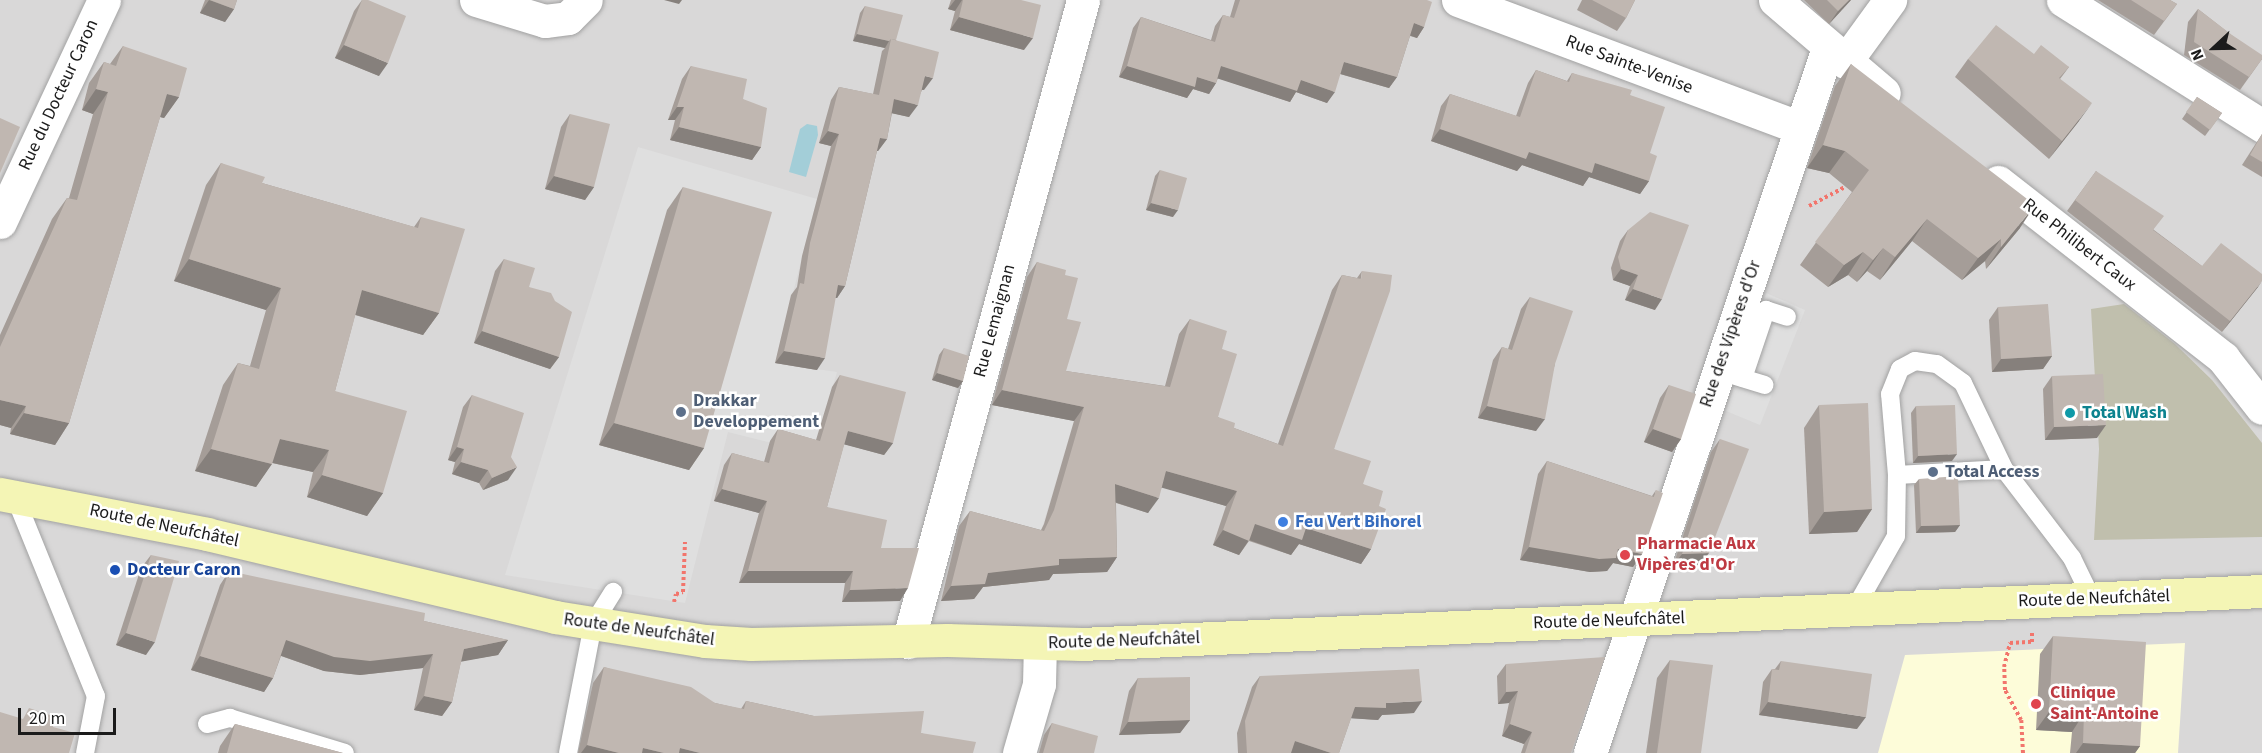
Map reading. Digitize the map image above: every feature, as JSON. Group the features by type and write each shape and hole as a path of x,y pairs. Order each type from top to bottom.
{"main road":[{"name":"Route de Neufchâtel","path":"8,495 207,534 479,601 593,624 751,644 1040,643 1587,619 1634,620 2262,591"}],"street":[{"name":"Rue du Docteur Caron","path":"0,222 104,0"},
{"path":"476,0 545,21 568,18 586,0"},
{"name":"Rue Lemaignan","path":"908,642 1083,0"},
{"name":"Rue Sainte-Venise","path":"1458,0 1800,128"},
{"path":"1775,0 1836,55 1909,112"},
{"name":"Rue des Vipères d'Or","path":"1590,753 1634,620 1731,374 1800,128 1836,55 1890,0"},
{"path":"2063,0 2262,126"},
{"name":"Rue Philibert Caux","path":"1974,163 2223,358 2262,408"},
{"path":"1019,753 1039,684 1040,643"}],"lane":[{"path":"1765,385 1731,374 1766,310 1787,317"},
{"path":"1854,610 1896,536 1897,475 1890,394 1900,369 1915,362 1937,364 1963,383 2004,469 2072,558 2092,599"},
{"path":"1897,475 2004,469"},
{"path":"8,495 96,696 85,753"},
{"path":"568,753 593,624 613,592"},
{"path":"207,724 230,718 345,753"}],"path":[{"path":"1801,204 1817,203 1845,187"},
{"path":"669,635 676,594 683,592 685,542"},
{"path":"2023,753 2021,720 2005,690 2004,667 2010,643 2032,642 2034,601"}],"shaded area":[{"path":"0,0 2262,0 2262,753 0,753"},
{"path":"638,147 817,199 775,363 837,372 813,453 728,432 685,603 505,575"},
{"path":"1766,293 1805,310 1760,425 1726,411"},
{"path":"2124,304 2175,344 2212,380 2262,443 2262,537 2094,540 2099,449 2091,309"},
{"path":"1083,390 1026,582 978,584 993,535 956,525 989,404 1037,414"},
{"name":"Clinique Saint-Antoine","path":"2185,643 2178,753 1878,753 1905,655"}],"water":[{"path":"807,124 817,126 818,135 806,177 789,172 800,129"}],"building":[{"path":"210,0 237,0 234,9"},
{"path":"362,0 368,0 406,16 388,63 344,45"},
{"path":"963,0 1021,0 1041,5 1033,38 959,17"},
{"path":"1240,0 1427,0 1432,2 1424,27 1414,23 1397,77 1344,62 1335,92 1301,80 1297,91 1221,66 1216,83 1197,77 1195,87 1127,66 1141,17 1215,42 1223,15 1234,18"},
{"path":"1592,0 1635,0 1626,18"},
{"path":"1827,0 1849,0 1838,11"},
{"path":"2131,0 2170,0 2177,4 2164,21"},
{"path":"865,6 903,15 896,40 889,41 857,34"},
{"path":"2198,9 2262,55 2262,59 2249,77 2194,42"},
{"path":"1996,25 2034,54 2041,45 2069,67 2059,78 2092,103 2062,141 1968,59"},
{"path":"891,39 939,52 933,78 925,76 918,105 894,99 887,139 880,138 845,286 838,285 825,358 784,351 800,283 804,284 810,243 839,134 828,131 839,87 879,95"},
{"path":"123,46 187,68 179,97 167,94 69,423 24,413 26,406 0,400 0,347 67,198 77,200 108,92 96,89 104,62 116,66"},
{"path":"1851,64 2035,205 2001,247 2001,239 1978,258 1927,219 1895,257 1883,248 1873,260 1863,252 1844,265 1815,242 1869,170 1845,151 1823,145"},
{"path":"691,66 747,79 743,99 767,108 761,147 679,127 684,107 677,107"},
{"path":"1536,70 1569,82 1572,73 1632,90 1630,95 1665,107 1650,153 1657,156 1649,181 1595,163 1592,173 1529,152 1526,159 1440,129 1450,94 1520,117"},
{"path":"2197,97 2222,113 2210,130 2186,112"},
{"path":"570,114 610,124 594,187 554,176"},
{"path":"0,118 20,127 0,173"},
{"path":"2262,134 2262,162 2250,155"},
{"path":"221,163 265,177 262,183 418,228 421,217 465,229 439,313 362,290 335,391 407,411 383,493 322,475 329,450 280,439 272,464 211,449 238,363 259,369 281,288 189,259"},
{"path":"1160,170 1187,178 1178,210 1151,203"},
{"path":"2096,171 2164,216 2153,230 2202,266 2221,243 2262,274 2262,281 2230,321 2075,200"},
{"path":"683,187 772,212 704,448 614,423"},
{"path":"1650,212 1689,225 1662,299 1633,289 1638,275 1621,269 1618,257 1628,230"},
{"path":"504,259 535,268 529,287 551,293 555,301 572,312 559,357 482,331"},
{"path":"1037,262 1066,270 1065,275 1078,278 1067,319 1081,322 1066,371 1170,387 1190,319 1227,331 1222,349 1237,354 1218,417 1235,423 1234,428 1283,446 1342,275 1361,279 1362,271 1392,275 1390,291 1334,449 1371,461 1363,484 1383,491 1379,506 1386,509 1371,549 1306,528 1302,540 1255,524 1249,541 1223,530 1237,491 1166,471 1159,498 1115,484 1117,557 1059,559 1059,565 988,573 985,584 951,586 970,511 1044,531 1054,510 1084,407 1002,390"},
{"path":"1530,297 1573,311 1555,364 1545,419 1487,406 1502,347 1512,350"},
{"path":"2048,304 2052,356 2001,359 1998,307"},
{"path":"944,348 969,356 963,381 937,373"},
{"name":"Total Wash","path":"2103,374 2106,425 2054,427 2052,376"},
{"path":"840,375 906,392 893,443 848,431 827,507 887,520 881,548 919,548 908,588 850,590 853,571 748,571 767,501 722,489 732,453 769,463 778,429 820,441"},
{"path":"1669,385 1696,394 1681,439 1653,429"},
{"path":"472,395 524,413 511,457 517,467 492,478 488,470 461,462 464,449 457,447"},
{"path":"1868,403 1872,509 1824,512 1819,405"},
{"path":"1955,405 1957,454 1918,456 1916,406"},
{"path":"1720,439 1749,449 1709,553 1682,554"},
{"path":"1547,461 1654,497 1656,490 1663,493 1642,554 1618,549 1616,558 1599,559 1529,547"},
{"path":"1958,476 1960,525 1921,526 1919,479"},
{"path":"151,555 179,561 155,642 126,633"},
{"path":"229,571 425,613 424,621 508,640 464,649 452,702 424,696 433,654 370,661 334,657 286,640 273,678 200,656"},
{"path":"2053,636 2146,642 2140,746 2083,743 2084,713 2049,712"},
{"path":"1605,657 1571,753 1525,753 1532,732 1510,724 1518,691 1506,692 1506,664"},
{"path":"1670,660 1713,665 1701,753 1657,753"},
{"path":"1781,661 1872,674 1866,717 1768,702 1772,669 1779,670"},
{"path":"604,667 691,687 715,703 744,709 746,701 814,716 924,711 921,733 976,742 973,753 700,753 680,748 679,753 664,753 643,748 642,753 619,753 587,745"},
{"path":"1419,669 1422,701 1386,703 1386,708 1355,707 1339,753 1331,753 1295,741 1291,753 1247,753 1245,721 1260,676"},
{"path":"1190,677 1190,720 1128,722 1138,678"},
{"path":"29,708 50,715 53,727 75,733 69,753 0,753 0,712 23,719"},
{"path":"1052,723 1098,736 1094,753 1043,753"},
{"path":"235,724 343,753 227,753"}],"place":[{"name":"Drakkar Developpement","path":"681,412"},
{"name":"Total Wash","path":"2070,413"},
{"name":"Total Access","path":"1933,472"},
{"name":"Feu Vert Bihorel","path":"1283,522"},
{"name":"Pharmacie Aux Vipères d'Or","path":"1625,555"},
{"name":"Docteur Caron","path":"115,570"},
{"name":"Clinique Saint-Antoine","path":"2036,704"}]}
